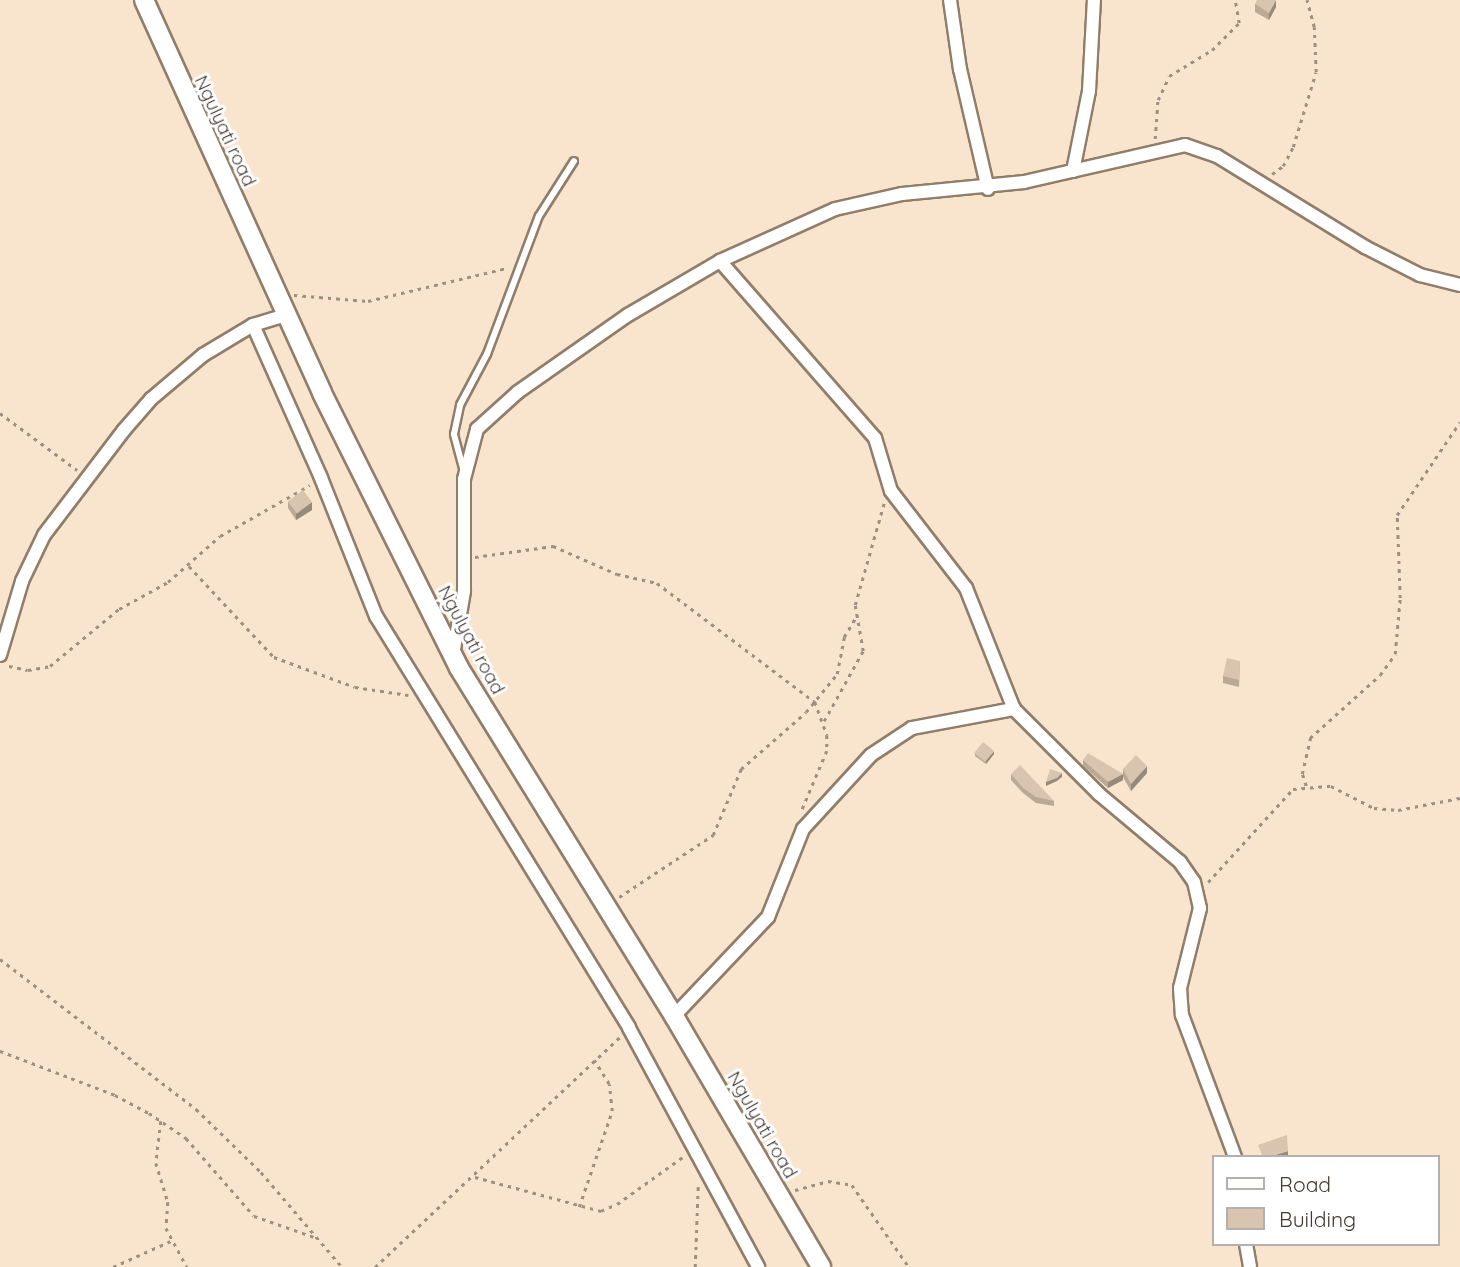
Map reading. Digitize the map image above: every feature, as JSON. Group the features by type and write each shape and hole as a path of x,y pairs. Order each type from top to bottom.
{"main road":[{"name":"Ngulyati road","path":"144,0 198,126 288,314 322,393 453,656 674,1016 821,1267"}],"street":[{"path":"950,0 960,69 988,188"},
{"path":"1073,171 1090,91 1094,0"},
{"path":"453,656 462,611 465,476 470,443 489,416 628,315 720,261 835,209 902,194 988,188 1073,171 1155,150 1199,147 1260,180 1419,275 1460,285"},
{"path":"720,261 875,438 889,486 965,588 1014,709 1098,794 1180,862 1200,893 1180,988 1182,1015 1234,1155"},
{"path":"0,655 22,581 44,535 158,393 203,355 253,325 288,314"},
{"path":"253,325 321,478 362,591 629,1028 758,1267"},
{"path":"674,1016 768,917 803,829 888,741 912,728 1014,709"},
{"path":"1246,1246 1250,1267"}],"lane":[{"path":"465,476 455,452 460,405 487,354 539,216 575,161"}],"path":[{"path":"1155,150 1158,100 1169,76 1212,50 1238,23 1235,0"},
{"path":"1260,180 1283,166 1293,147 1315,72 1314,27 1307,0"},
{"path":"277,292 342,302 368,301 518,266"},
{"path":"0,413 88,478"},
{"path":"1306,786 1302,774 1310,738 1380,675 1395,654 1401,598 1397,516 1460,422"},
{"path":"0,664 28,670 50,666 119,609 189,566 219,536 321,478"},
{"path":"604,905 635,889 713,835 729,790 751,757 815,702 837,674 844,637 855,619 889,486"},
{"path":"465,558 553,546 617,574 657,583 815,702 824,721 825,761 803,802 803,829"},
{"path":"189,566 274,657 376,692 426,693"},
{"path":"824,721 863,652 855,619"},
{"path":"1200,893 1282,796 1306,786 1331,786 1374,808 1398,810 1460,798"},
{"path":"0,959 196,1109 261,1172 342,1267"},
{"path":"375,1267 475,1177 629,1028"},
{"path":"0,1051 115,1095 161,1121 186,1138 254,1216 316,1238"},
{"path":"579,1207 612,1111 609,1084 594,1060"},
{"path":"161,1121 156,1163 168,1202 166,1228 187,1267"},
{"path":"475,1177 579,1207 601,1210 617,1204 688,1153 692,1166"},
{"path":"695,1267 700,1206 697,1179"},
{"path":"779,1195 828,1181 852,1185 909,1267"},
{"path":"113,1267 173,1240"}],"building":[{"path":"1257,0 1276,0 1269,13 1255,4"},
{"path":"303,490 312,502 297,513 288,501"},
{"path":"1227,658 1240,661 1239,680 1223,676"},
{"path":"983,742 994,751 985,762 974,753"},
{"path":"1088,753 1123,774 1108,782 1083,760"},
{"path":"1136,755 1147,766 1131,784 1123,769"},
{"path":"1020,765 1054,801 1036,797 1023,788 1011,774"},
{"path":"1050,769 1062,773 1046,782"},
{"path":"1287,1135 1288,1151 1262,1155 1258,1145"}]}
